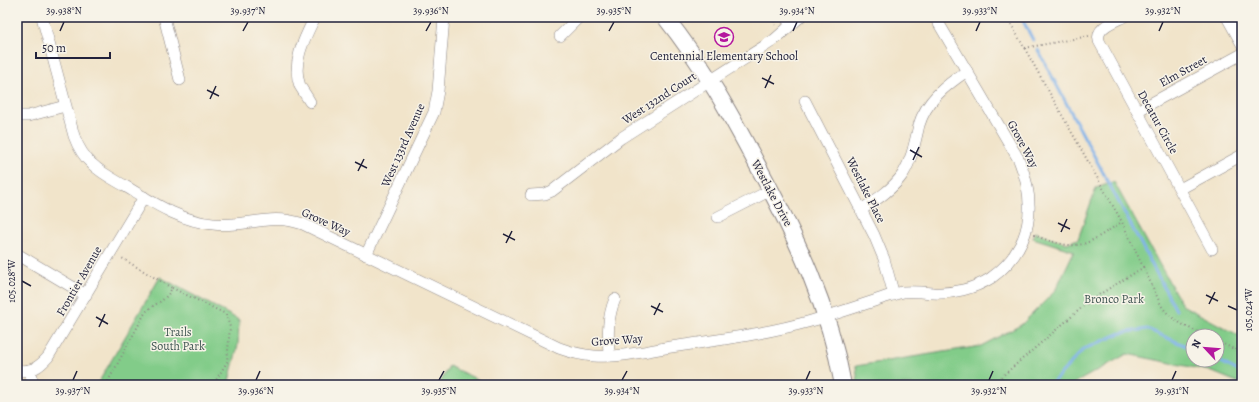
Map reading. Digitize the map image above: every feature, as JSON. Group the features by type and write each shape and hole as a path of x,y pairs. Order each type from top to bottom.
{"street":[{"name":"Grove Way","path":"42,17 74,136 82,154 101,172 178,216 197,222 231,225 270,218 299,223 559,348 579,354 609,356 751,335 827,316 894,295 917,291 948,293 976,286 990,278 1005,265 1014,254 1025,232 1030,211 1030,198 1027,179 1019,160 935,17"},
{"path":"164,17 180,80"},
{"path":"310,102 300,87 298,71 299,55 303,42 315,17"},
{"name":"West 133rd Avenue","path":"366,255 434,112 438,91 444,17"},
{"path":"560,36 580,17"},
{"name":"Westlake Drive","path":"665,17 711,80 771,190 801,251 827,316 843,385"},
{"name":"West 132nd Court","path":"531,195 545,194 552,191 621,138 774,40 800,17"},
{"path":"1098,34 1101,30 1122,17"},
{"path":"1227,17 1242,44"},
{"name":"Decatur Circle","path":"1098,34 1099,41 1212,249"},
{"name":"Elm Street","path":"1137,111 1242,54"},
{"path":"861,210 887,192 902,175 914,149 923,114 940,92 967,71"},
{"name":"Westlake Place","path":"805,101 861,210 884,259 894,295"},
{"path":"17,116 28,116 65,106"},
{"path":"1180,189 1242,155"},
{"path":"718,217 771,190"},
{"name":"Frontier Avenue","path":"30,370 40,366 48,357 144,197"},
{"path":"17,254 86,294"},
{"path":"609,356 608,325 610,310 615,299"},
{"path":"17,370 30,370 33,383"}],"lane":[{"path":"784,17 788,28"}],"path":[{"path":"1007,17 1122,222 1161,305 1168,315 1177,322 1190,328"},
{"path":"1025,48 1098,34"},
{"path":"1025,232 1052,242 1071,245 1084,244 1122,222"},
{"path":"111,252 172,288 226,314 230,328 227,362 213,385"},
{"path":"992,385 1092,299 1144,267"},
{"path":"106,385 145,314 149,309 164,301 172,288"},
{"path":"1225,345 1242,353"}],"green space":[{"name":"Bronco Park","path":"1114,182 1182,305 1242,337 1242,384 1210,371 1195,368 1225,368 1225,328 1185,328 1185,366 1127,354 1071,385 858,385 856,366 981,346 1021,325 1055,291 1074,251 1033,238 1035,232 1067,243 1078,239 1096,188"},
{"name":"Trails South Park","path":"160,277 239,320 238,345 228,385 97,385"},
{"path":"449,366 489,385 439,385"}],"waterway":[{"path":"1021,17 1033,40"},
{"path":"1038,50 1176,310"},
{"path":"1048,385 1053,382 1084,349 1121,333 1147,329 1185,346"},
{"path":"1225,364 1242,373"}],"place":[{"name":"Centennial Elementary School","path":"724,37"}]}
